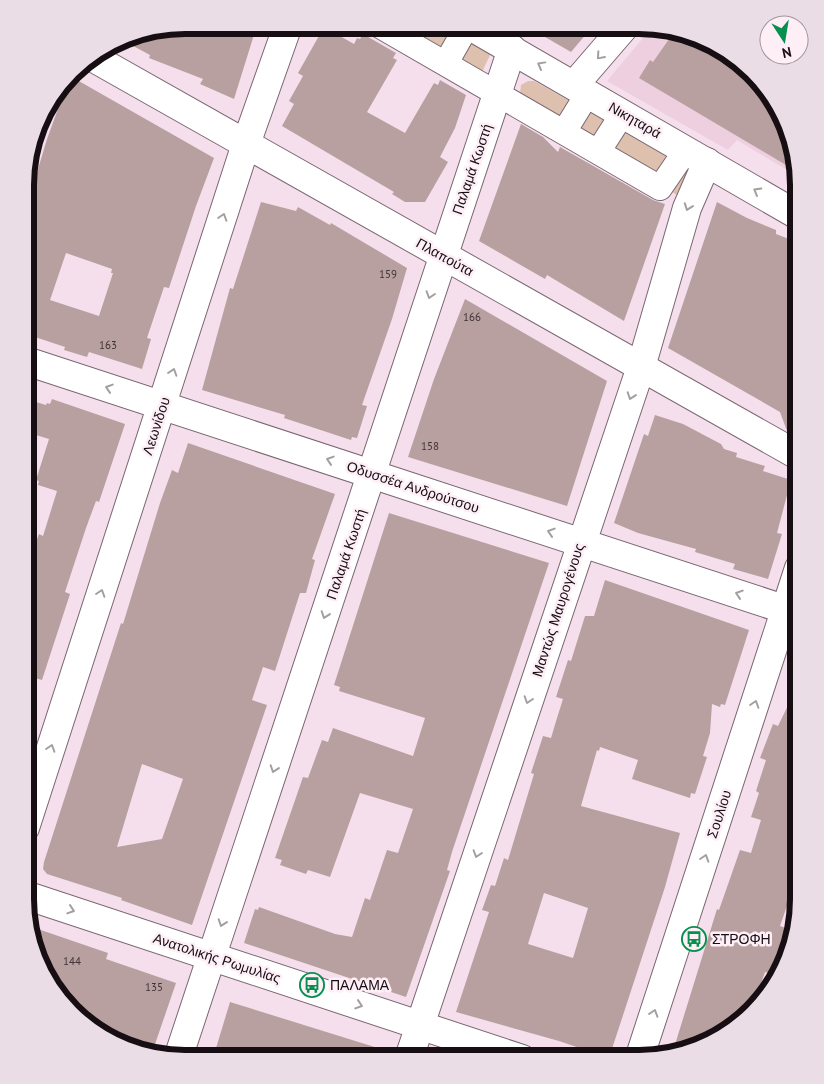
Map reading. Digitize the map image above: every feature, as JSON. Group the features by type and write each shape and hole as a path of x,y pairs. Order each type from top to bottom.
{"street":[{"name":"Λεωνίδου","path":"34,800 246,144 285,34"},
{"path":"394,34 660,188 696,156"},
{"path":"446,64 464,34"},
{"name":"Νικηταρά","path":"484,34 582,88 790,211"},
{"path":"564,132 582,88 619,34"},
{"name":"Παλαμά Κωστή","path":"181,1050 373,474 443,255 512,49"},
{"name":"Πλαπούτα","path":"98,61 790,451"},
{"path":"598,152 624,113"},
{"name":"Μαντώς Μαυρογένους","path":"412,1050 641,367 687,208 696,156"},
{"name":"Οδυσσέα Ανδρούτσου","path":"34,365 581,541 790,611"},
{"name":"Σουλίου","path":"641,1050 790,618"},
{"name":"Ανατολικής Ρωμυλίας","path":"34,898 495,1050"}],"shaded area":[{"path":"407,34 462,34 488,48 491,53 482,72"},
{"path":"646,34 659,35 697,45 731,65 753,85 765,101 775,118 782,136 789,171 737,140 728,150 607,81"},
{"path":"528,81 534,81 684,165 687,171 680,197 524,101 520,93 521,85"}],"building":[{"path":"254,34 234,99 200,84 203,79 149,58 150,55 130,44 165,35"},
{"path":"320,34 336,34 354,44 357,38 360,39 363,34 396,53 393,58 397,60 367,112 405,133 434,83 438,85 440,80 466,95 455,128 440,157 448,162 425,202 405,202 392,194 394,192 282,126 294,104 289,101 303,76 298,73"},
{"path":"540,34 586,34 571,52"},
{"path":"670,37 697,45 731,65 753,85 775,118 785,146 789,167 639,78 650,60 653,62"},
{"path":"76,80 214,158 169,288 164,287 147,338 151,339 142,369 89,352 87,357 64,350 65,347 34,337 34,182 63,96","holes":["66,253 112,269 111,273 113,273 99,316 50,300"]},
{"path":"521,124 543,137 558,152 560,147 653,200 665,204 624,321 547,275 545,279 479,241"},
{"path":"261,202 296,211 298,207 330,225 331,223 407,268 392,319 362,405 367,406 357,438 352,437 351,440 284,418 285,415 202,390 230,288 233,289"},
{"path":"717,202 747,218 776,230 776,234 789,239 787,244 790,245 790,433 787,431 780,412 668,348"},
{"path":"465,299 607,381 567,506 408,457 434,379"},
{"path":"52,399 125,424 99,502 96,501 86,528 65,592 70,594 42,680 34,678 34,548 39,534 43,536 57,491 38,485 39,481 36,480 49,439 34,434 34,401 46,405 47,403 50,404"},
{"path":"655,415 683,424 721,444 724,449 737,453 736,457 765,466 763,471 790,480 777,533 782,534 768,579 733,569 735,564 695,552 696,549 638,533 614,523 644,434 648,436"},
{"path":"188,443 335,494 312,559 315,560 306,593 300,593 275,671 263,667 252,700 267,705 192,925 121,900 122,898 47,874 43,869 121,623 123,624 160,503 172,470 178,473","holes":["142,764 183,779 162,839 117,847"]},
{"path":"389,513 549,563 452,852 447,870 450,871 406,997 244,943 255,909 258,910 259,907 335,934 352,937 365,898 370,900 387,850 398,853 413,809 360,793 330,877 308,870 306,874 280,865 282,860 275,858 303,777 308,778 322,740 328,742 333,728 413,756 425,718 339,691 340,687 334,685"},
{"path":"605,580 749,630 725,705 721,704 720,707 712,704 710,733 703,756 707,757 695,794 691,793 690,798 632,779 638,760 600,747 599,751 597,750 581,806 680,833 665,887 612,1050 585,1050 456,1012 489,912 482,910 491,885 495,886 504,858 508,860 534,774 531,773 543,736 551,738 563,699 556,697 568,660 571,661 585,616 594,616","holes":["544,893 588,908 573,958 528,944"]},
{"path":"790,701 790,897 780,926 787,928 782,948 771,974 765,972 758,993 739,1013 706,1035 675,1045 717,909 719,910 740,850 751,853 761,820 751,817 759,793 756,791 766,760 760,758 773,724 778,726"},
{"path":"37,929 108,953 106,959 176,983 154,1047 127,1039 93,1019 65,991 49,966"},
{"path":"230,1002 384,1050 273,1050 215,1050"}],"place":[{"name":"ΣΤΡΟΦΗ","path":"694,939"},
{"name":"ΠΑΛΑΜΑ","path":"312,985"}]}
